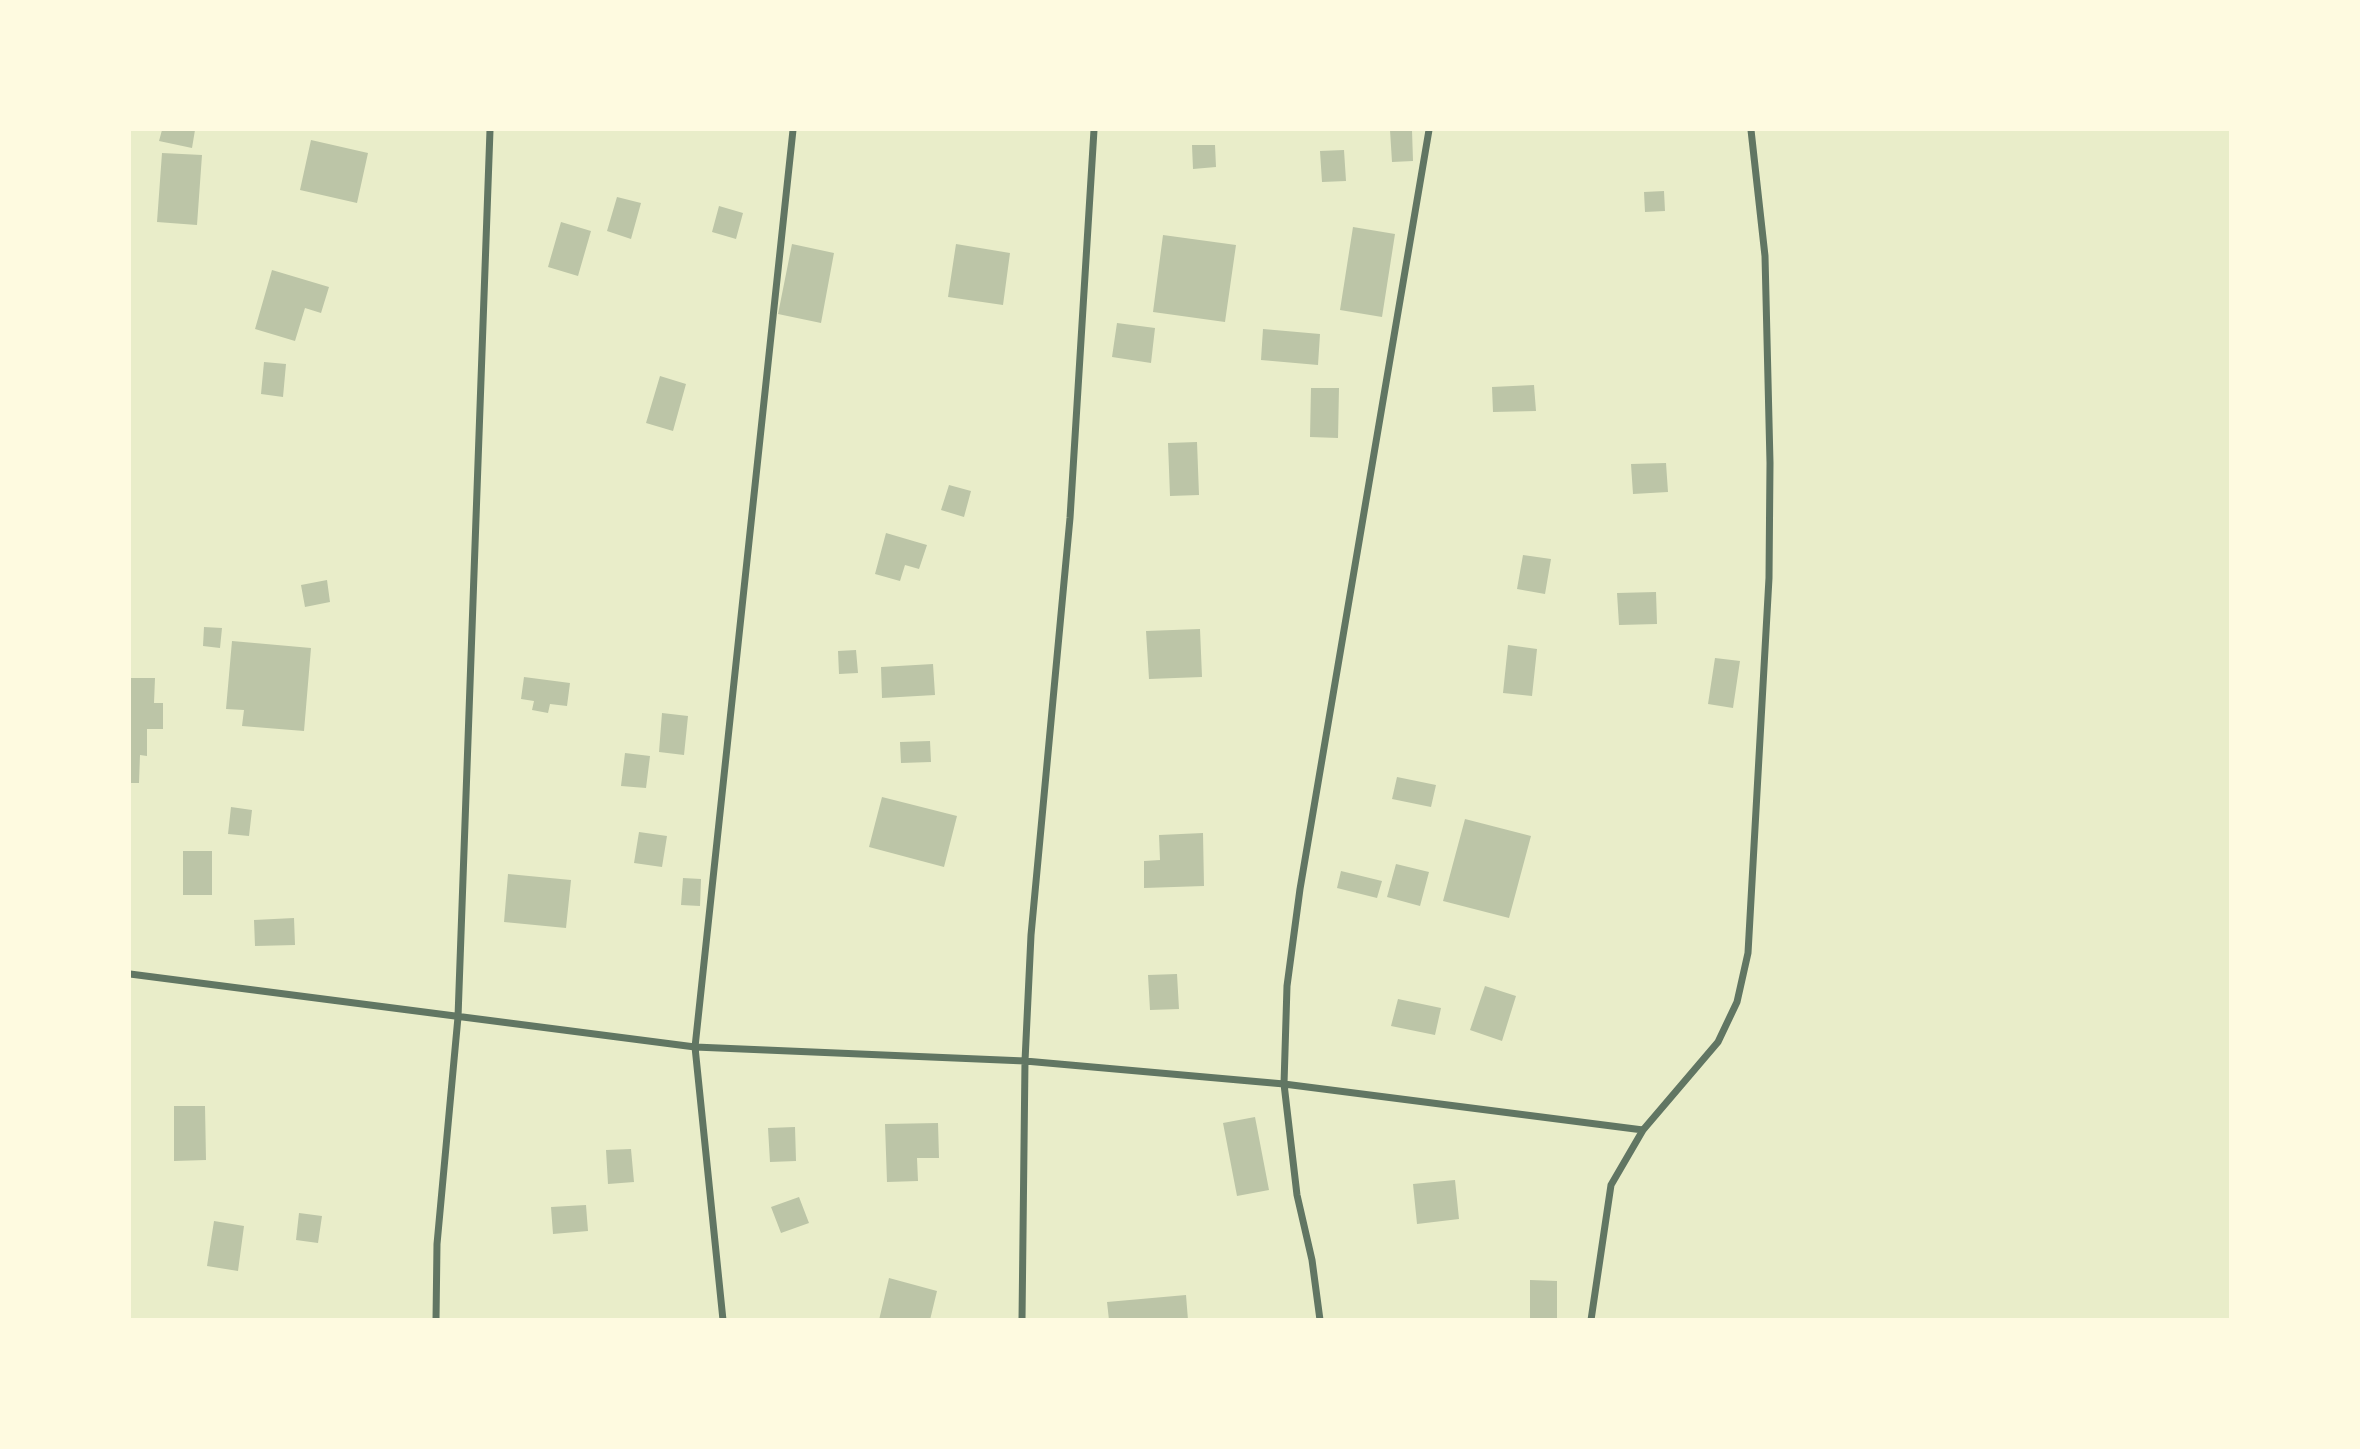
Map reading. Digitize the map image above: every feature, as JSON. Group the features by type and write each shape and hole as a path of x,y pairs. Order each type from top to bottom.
{"street":[{"path":"436,1320 437,1244 458,1017 490,130"},
{"path":"723,1320 695,1047 793,130"},
{"path":"1022,1320 1025,1061 1031,935 1070,518 1094,130"},
{"path":"1320,1320 1312,1260 1297,1195 1284,1084 1287,986 1300,889 1430,130"},
{"path":"1591,1320 1611,1185 1643,1129 1718,1042 1737,1002 1748,953 1769,578 1770,476 1765,256 1751,130"},
{"path":"130,974 695,1047 1025,1061 1284,1084 1643,1129"}],"building":[{"path":"162,130 195,130 192,148 159,141"},
{"path":"1390,130 1412,130 1413,161 1392,162"},
{"path":"311,140 368,153 357,203 300,190"},
{"path":"1192,145 1215,145 1216,167 1193,169"},
{"path":"1344,150 1346,181 1322,182 1320,151"},
{"path":"162,153 202,155 197,225 157,222"},
{"path":"1664,191 1665,211 1645,212 1644,192"},
{"path":"617,197 641,203 631,239 607,231"},
{"path":"719,206 743,213 736,239 712,232"},
{"path":"561,222 591,231 578,276 548,267"},
{"path":"1353,227 1395,234 1382,317 1340,310"},
{"path":"1163,235 1236,245 1225,322 1153,312"},
{"path":"792,244 834,253 821,323 778,314"},
{"path":"956,244 1010,253 1003,305 948,297"},
{"path":"272,270 329,287 321,313 305,308 295,341 255,329"},
{"path":"1117,323 1155,328 1151,363 1112,357"},
{"path":"1263,329 1320,334 1318,365 1261,360"},
{"path":"264,362 286,364 283,397 261,394"},
{"path":"660,376 686,384 673,431 646,423"},
{"path":"1534,385 1536,411 1493,412 1492,387"},
{"path":"1311,388 1339,388 1338,438 1310,437"},
{"path":"1197,442 1199,495 1170,496 1168,443"},
{"path":"1666,463 1668,492 1633,494 1631,464"},
{"path":"949,485 971,491 964,517 941,510"},
{"path":"886,533 927,545 919,569 905,565 900,581 875,574"},
{"path":"1523,555 1551,559 1545,594 1517,589"},
{"path":"327,580 330,602 305,607 301,585"},
{"path":"1656,592 1657,624 1619,625 1617,593"},
{"path":"204,627 222,628 220,648 203,646"},
{"path":"1200,629 1202,677 1149,679 1146,631"},
{"path":"232,641 311,648 304,731 242,726 244,710 226,709"},
{"path":"1508,645 1537,649 1532,696 1503,693"},
{"path":"856,650 858,673 839,674 838,651"},
{"path":"1715,658 1740,661 1733,708 1708,704"},
{"path":"933,664 935,695 882,698 881,667"},
{"path":"524,677 570,683 567,706 550,704 548,713 532,710 534,701 521,699"},
{"path":"130,678 155,678 154,703 163,703 163,729 147,729 147,756 140,755 139,783 130,783"},
{"path":"662,713 688,716 684,755 659,752"},
{"path":"930,741 931,762 901,763 900,742"},
{"path":"625,753 650,756 646,788 621,786"},
{"path":"1397,777 1436,785 1431,807 1392,799"},
{"path":"882,797 957,816 944,867 869,847"},
{"path":"231,807 252,810 249,836 228,834"},
{"path":"1465,819 1531,836 1509,918 1443,901"},
{"path":"639,832 667,836 662,867 634,863"},
{"path":"1203,833 1204,886 1144,888 1144,861 1160,860 1159,835"},
{"path":"183,851 212,851 212,895 183,895"},
{"path":"1396,864 1429,872 1420,906 1387,897"},
{"path":"1341,871 1382,881 1377,898 1337,888"},
{"path":"508,874 571,880 566,928 504,922"},
{"path":"683,878 701,879 700,906 681,905"},
{"path":"294,918 295,945 255,946 254,920"},
{"path":"1177,974 1179,1009 1150,1010 1148,975"},
{"path":"1485,986 1516,996 1502,1041 1470,1030"},
{"path":"1398,999 1441,1008 1435,1035 1391,1026"},
{"path":"174,1106 205,1106 206,1160 174,1161"},
{"path":"1255,1117 1269,1190 1237,1196 1223,1123"},
{"path":"938,1123 939,1158 917,1158 918,1181 887,1182 885,1124"},
{"path":"795,1127 796,1161 770,1162 768,1128"},
{"path":"631,1149 634,1182 608,1184 606,1150"},
{"path":"1455,1180 1459,1219 1417,1224 1413,1184"},
{"path":"799,1197 809,1223 781,1233 771,1207"},
{"path":"586,1205 588,1231 553,1234 551,1207"},
{"path":"299,1213 322,1216 318,1243 296,1240"},
{"path":"214,1221 244,1226 238,1271 207,1266"},
{"path":"889,1278 937,1291 930,1320 879,1320"},
{"path":"1530,1280 1557,1281 1557,1320 1530,1320"},
{"path":"1186,1295 1188,1320 1109,1320 1107,1302"}]}
